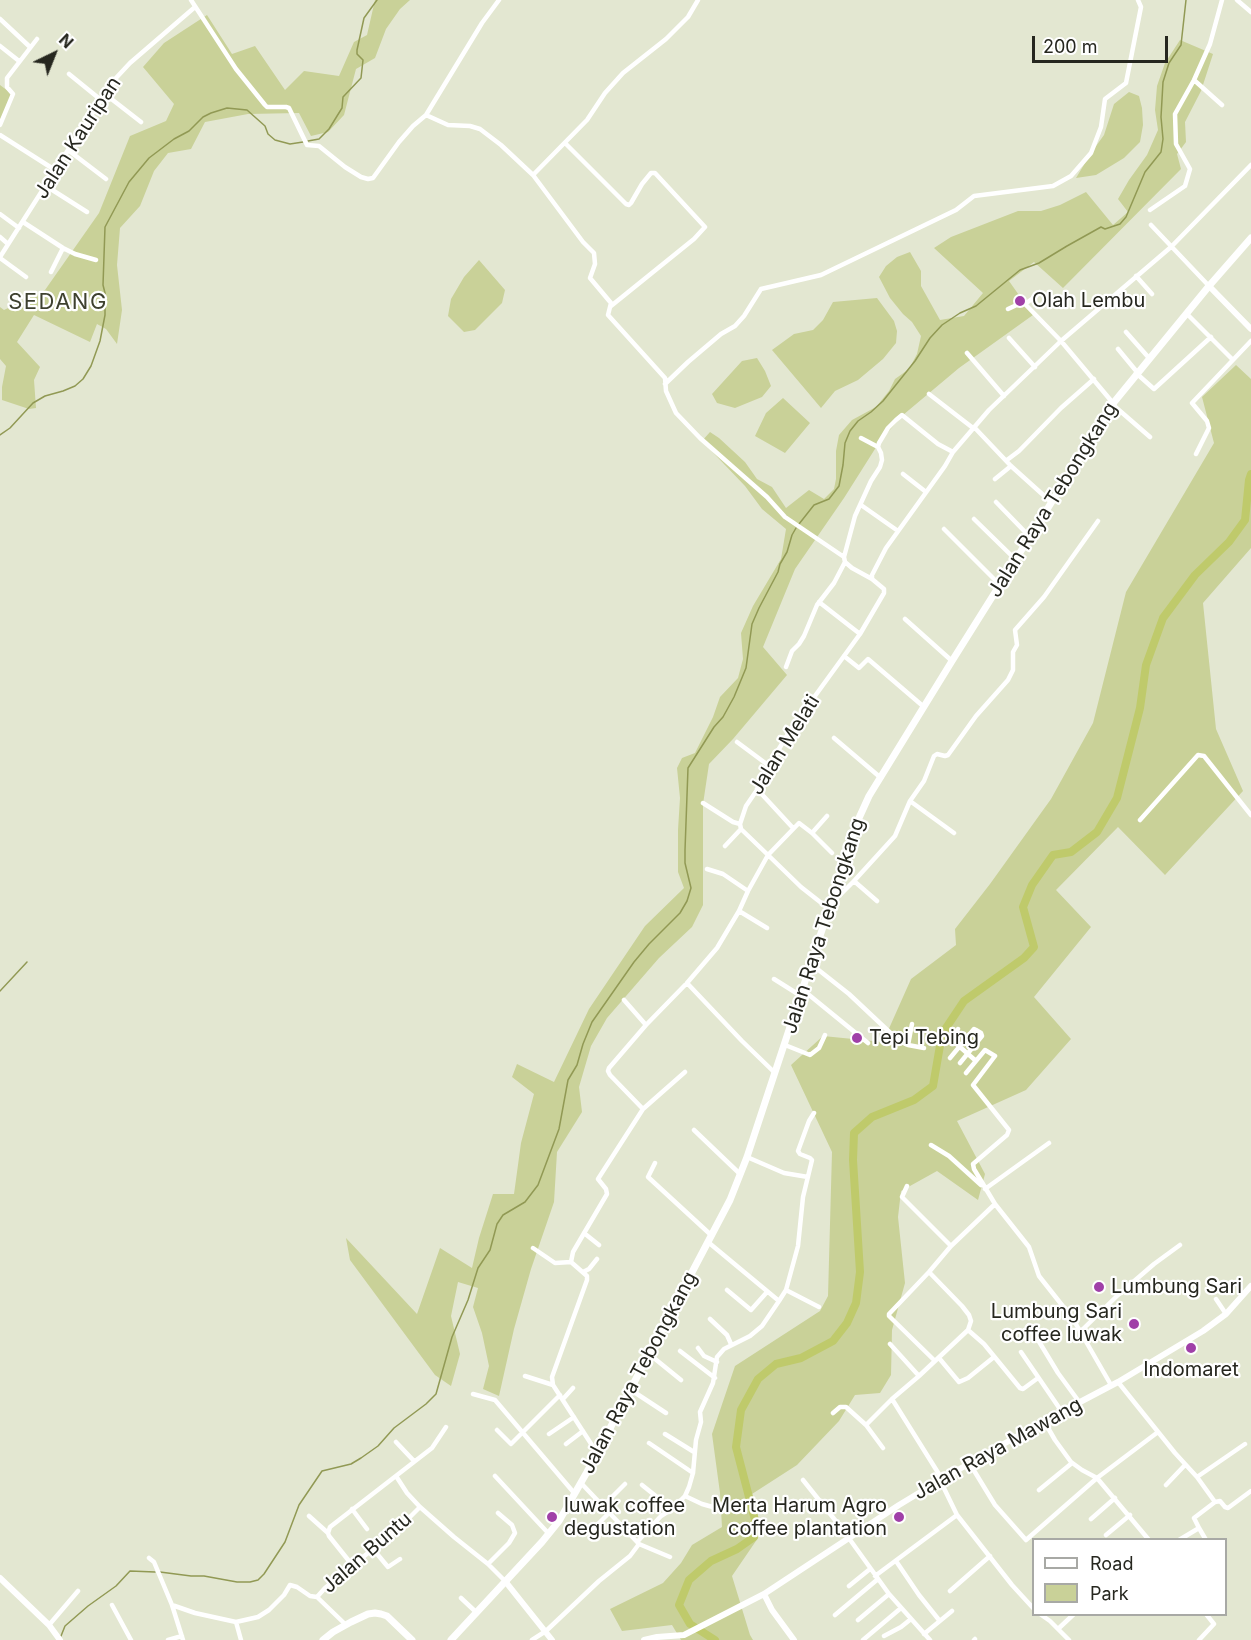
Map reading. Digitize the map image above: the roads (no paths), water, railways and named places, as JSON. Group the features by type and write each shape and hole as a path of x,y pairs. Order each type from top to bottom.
{"main road":[{"name":"Jalan Raya Tebongkang","path":"451,1640 559,1521 631,1390 730,1200 747,1157 862,811 952,661 1113,403 1251,238"},
{"path":"1209,286 1251,329"},
{"name":"Jalan Raya Mawang","path":"644,1640 691,1632 764,1594 899,1505 1044,1421 1115,1384 1203,1331 1226,1314 1251,1286"},
{"path":"0,1578 49,1625 58,1637"},
{"path":"505,1581 552,1640"},
{"path":"764,1594 772,1610 794,1640"},
{"path":"322,1640 368,1614 381,1614 391,1619 412,1640"}],"street":[{"path":"191,0 236,69 265,105 289,108 307,145 319,146 345,167 368,179 373,177 399,142 426,115 482,23 499,0"},
{"path":"533,175 587,120 605,93 623,73 666,39 688,17 698,0"},
{"path":"665,384 721,334 735,326 761,288 821,275 956,210 974,196 1053,186 1071,176 1091,153 1101,127 1105,99 1126,82 1141,7 1138,0"},
{"path":"1150,210 1185,186 1190,169 1176,144 1175,114 1210,44 1222,0"},
{"path":"1237,0 1251,12"},
{"name":"Jalan Kauripan","path":"0,258 116,78 195,7"},
{"path":"0,19 30,47"},
{"path":"0,125 13,94 7,87 7,78 37,39"},
{"path":"0,46 18,62"},
{"path":"0,72 7,78"},
{"path":"69,74 100,100"},
{"path":"1194,80 1222,105"},
{"path":"105,94 141,122"},
{"path":"426,115 448,125 480,129 533,175 583,242 594,253 595,264 590,278 611,306"},
{"path":"0,135 55,170"},
{"path":"565,143 626,204 631,203 642,184 651,173 655,173 705,227 694,239 611,306 608,315 665,378 666,391 676,413 700,438 767,497 785,517 872,579 886,548 953,452 973,428 1061,341 1171,247 1251,165"},
{"path":"68,150 106,179"},
{"path":"46,186 87,212"},
{"path":"0,214 19,228"},
{"path":"23,222 63,248 96,260"},
{"path":"1150,225 1209,286"},
{"path":"0,237 8,244"},
{"path":"51,272 63,248"},
{"path":"0,258 26,277"},
{"path":"1136,276 1152,294"},
{"path":"1008,309 1021,303 1025,304 1036,296"},
{"path":"1025,304 1061,341 1113,403 1150,437"},
{"path":"1186,313 1233,360"},
{"path":"1126,332 1149,358"},
{"path":"1118,350 1154,390 1211,337"},
{"path":"1009,338 1035,367"},
{"path":"1196,454 1209,428 1207,421 1192,403 1251,341"},
{"path":"967,352 1004,396"},
{"path":"1007,460 1094,379"},
{"path":"929,394 973,428 1051,502"},
{"path":"786,667 792,651 800,644 819,602 837,578 854,519 880,467 882,460 878,447 888,428 902,415 938,444 953,452"},
{"path":"861,438 878,447"},
{"path":"995,479 1011,465"},
{"path":"903,474 926,492"},
{"path":"996,502 1030,537"},
{"path":"861,505 898,531"},
{"path":"974,519 1016,560"},
{"path":"834,895 841,894 895,836 910,801 924,781 934,756 948,755 976,716 1008,680 1013,670 1013,652 1017,645 1015,630 1044,597 1098,521"},
{"path":"944,529 1000,585"},
{"name":"Jalan Melati","path":"725,846 740,826 746,806 772,768 777,752 791,729 860,634 885,591 872,579"},
{"path":"819,602 860,634"},
{"path":"904,619 952,661"},
{"path":"844,656 859,668 868,659 924,707"},
{"path":"834,738 881,778"},
{"path":"737,742 772,768"},
{"path":"1140,820 1198,755 1204,756 1251,815"},
{"path":"757,789 793,828"},
{"path":"910,801 954,833"},
{"path":"703,803 740,826 801,887 829,909"},
{"path":"812,833 827,816"},
{"path":"643,1109 610,1075 609,1068 717,948 768,855 793,828 800,823 832,853"},
{"path":"707,869 723,874 748,891"},
{"path":"854,881 877,901"},
{"path":"739,911 767,927"},
{"path":"811,964 849,994 896,1038 908,1045 924,1048"},
{"path":"774,979 802,993 868,1043"},
{"path":"687,983 775,1073"},
{"path":"624,1000 646,1025"},
{"path":"908,1045 912,1024"},
{"path":"958,1029 952,1040 976,1061"},
{"path":"950,1058 974,1029 982,1036 960,1063"},
{"path":"785,1045 810,1055 819,1048 825,1035"},
{"path":"966,1073 986,1050 994,1056 973,1085 1009,1130 1007,1135 973,1164 984,1188 1029,1247 1039,1276 1067,1311 1115,1384 1197,1477 1215,1502"},
{"path":"571,1262 573,1252 607,1195 606,1189 598,1179 643,1109 685,1072"},
{"path":"532,1640 546,1631 599,1581 630,1556 661,1516 685,1496 692,1480 694,1452 701,1422 700,1412 715,1378 717,1357 731,1344 739,1343 762,1326 786,1290 798,1246 803,1197 811,1159 798,1151 814,1113"},
{"path":"694,1130 741,1174"},
{"path":"984,1188 1049,1143"},
{"path":"931,1146 949,1156 984,1188"},
{"path":"747,1157 784,1173 808,1177"},
{"path":"655,1163 648,1177 709,1238 779,1301"},
{"path":"908,1186 902,1197 951,1246"},
{"path":"994,1203 888,1315 959,1382 968,1378 994,1357"},
{"path":"584,1233 599,1245"},
{"path":"1080,1332 1118,1295 1180,1245"},
{"path":"533,1248 555,1263 571,1262 587,1276 565,1337 552,1383"},
{"path":"583,1272 589,1269 597,1259"},
{"path":"866,1425 968,1330 971,1319 969,1315 930,1272"},
{"path":"728,1290 751,1310 768,1292"},
{"path":"786,1290 819,1307"},
{"path":"1216,1299 1226,1314"},
{"path":"710,1319 729,1336 731,1344"},
{"path":"1029,1325 1058,1373 1080,1403"},
{"path":"968,1330 984,1344 1022,1389 1038,1378"},
{"path":"890,1344 920,1376"},
{"path":"698,1348 704,1356 717,1362"},
{"path":"680,1351 715,1378"},
{"path":"1020,1352 1062,1412"},
{"path":"649,1354 681,1380"},
{"path":"525,1376 552,1383 597,1453"},
{"path":"497,1430 510,1444 573,1388"},
{"path":"631,1390 666,1413"},
{"path":"473,1394 495,1400 575,1494"},
{"path":"892,1400 941,1480 957,1515 1032,1607"},
{"path":"833,1413 840,1407 846,1407 866,1425 884,1448"},
{"path":"549,1434 573,1417"},
{"path":"1044,1421 1072,1463 1097,1478 1148,1538"},
{"path":"328,1533 332,1525 432,1448 446,1427"},
{"path":"566,1444 583,1431"},
{"path":"970,1464 995,1505 1026,1540 1097,1478 1158,1432"},
{"path":"665,1434 694,1452"},
{"path":"396,1442 414,1461"},
{"path":"649,1443 693,1473"},
{"path":"1197,1477 1245,1444"},
{"path":"1039,1490 1072,1463"},
{"path":"1166,1485 1185,1465"},
{"path":"396,1476 420,1507 505,1581"},
{"path":"495,1476 549,1534"},
{"path":"803,1480 876,1578 929,1640"},
{"path":"581,1483 638,1543 670,1557"},
{"path":"603,1506 625,1484"},
{"path":"642,1485 672,1509"},
{"path":"1205,1538 1194,1518 1215,1502 1220,1501 1228,1508 1251,1491"},
{"path":"685,1496 702,1504 727,1511"},
{"path":"1091,1519 1114,1498"},
{"name":"Jalan Buntu","path":"346,1625 317,1597 325,1588 374,1550 420,1507"},
{"path":"352,1509 367,1528"},
{"path":"488,1564 509,1543 515,1533 512,1526 498,1513"},
{"path":"593,1529 609,1513"},
{"path":"835,1615 896,1561 957,1515"},
{"path":"1106,1535 1130,1515"},
{"path":"309,1516 328,1533 353,1566"},
{"path":"1181,1538 1198,1528"},
{"path":"374,1550 388,1567 400,1559"},
{"path":"950,1591 990,1557"},
{"path":"149,1558 154,1562 183,1638 168,1640"},
{"path":"896,1561 939,1620"},
{"path":"849,1586 870,1569"},
{"path":"172,1605 195,1613 236,1622 258,1617 269,1610 284,1595 290,1585 310,1596 317,1597"},
{"path":"49,1625 78,1591"},
{"path":"858,1620 889,1594"},
{"path":"461,1598 477,1613"},
{"path":"112,1605 131,1640"},
{"path":"864,1640 901,1608"},
{"path":"924,1634 952,1611"},
{"path":"1042,1616 1069,1640"},
{"path":"1058,1629 1072,1616"},
{"path":"1199,1640 1214,1624 1208,1616"},
{"path":"884,1636 901,1628 911,1619"},
{"path":"236,1622 241,1640"}],"waterway":[{"path":"308,141 319,139 329,129 342,108 343,97 361,78 363,60 357,54 357,50 364,18 377,0"},
{"path":"799,524 814,505 829,499 839,486 845,443 850,431 858,421 883,401 942,325 976,306 1020,270 1039,263 1101,227 1105,229 1120,224 1126,217 1145,172 1161,152 1163,82 1169,63 1181,45 1186,0"},
{"path":"0,435 10,428 33,403 45,396 75,386 83,379 91,366 100,341 105,315 103,285 105,227 129,182 149,158 189,131 203,117 227,108 247,110 265,126 268,134 275,140 290,144 303,142"},
{"path":"715,1640 690,1624 679,1605 689,1580 711,1561 737,1549 754,1537 755,1520 736,1447 741,1410 758,1379 776,1364 801,1358 833,1341 847,1323 856,1303 860,1272 853,1160 854,1133 872,1117 914,1100 933,1086 942,1034 964,1001 1024,958 1034,947 1023,907 1032,885 1053,855 1071,852 1097,832 1117,798 1140,708 1146,665 1163,618 1195,575 1229,542 1245,520 1251,474"},
{"path":"160,1572 237,1582 258,1580 285,1542 299,1505 322,1471 351,1464 361,1458 378,1446 394,1428 436,1394 452,1337 468,1300 478,1268 490,1250 497,1224 503,1215 525,1202 538,1185 559,1129 568,1080 577,1065 592,1022 634,962 680,913 687,901 691,888 685,863 688,768 734,697 746,668 752,624 778,572 796,528"},
{"path":"0,991 27,962"},
{"path":"61,1636 65,1626 116,1586 130,1571 155,1572"}],"place":[{"name":"Olah Lembu","path":"1020,301"},
{"name":"Tepi Tebing","path":"857,1038"},
{"name":"Lumbung Sari","path":"1099,1287"},
{"name":"Lumbung Sari coffee luwak","path":"1134,1324"},
{"name":"Indomaret","path":"1191,1348"},
{"name":"luwak coffee degustation","path":"552,1517"},
{"name":"Merta Harum Agro coffee plantation","path":"899,1517"}],"district":[{"name":"SEDANG","path":"58,302"}]}
